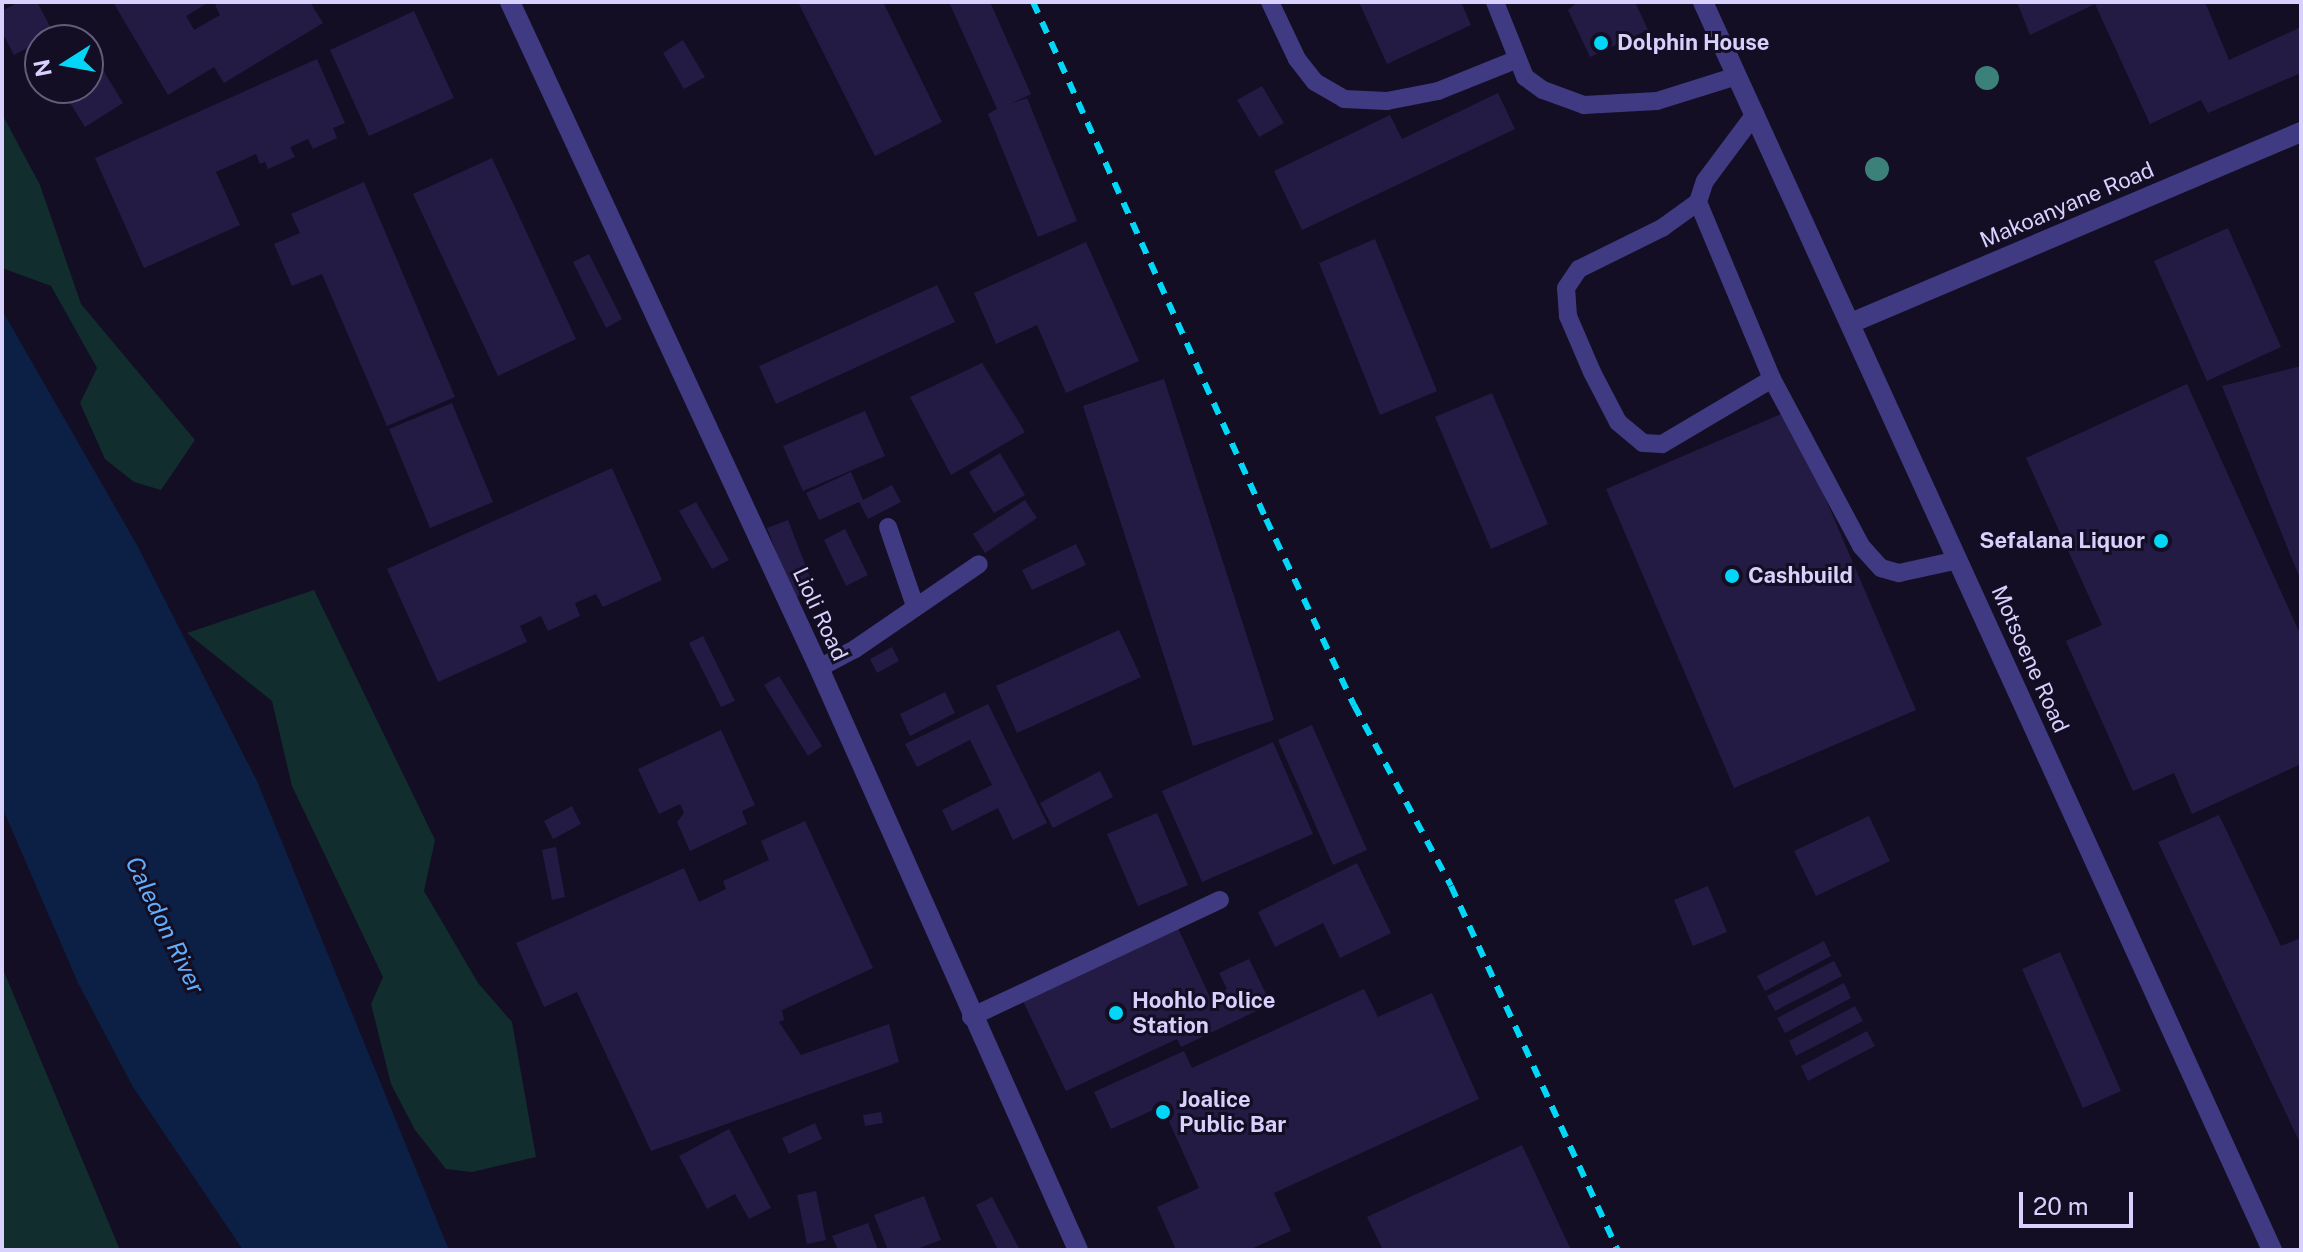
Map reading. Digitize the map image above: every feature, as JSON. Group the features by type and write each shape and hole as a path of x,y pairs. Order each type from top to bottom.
{"street":[{"name":"Lioli Road","path":"510,2 819,668 971,1017 1078,1250"},
{"name":"Motsoene Road","path":"1703,2 2272,1250"},
{"name":"Makoanyane Road","path":"1851,323 2301,132"}],"lane":[{"path":"1270,2 1297,59 1315,82 1344,99 1387,101 1438,91 1515,60"},
{"path":"1495,2 1515,60 1525,77 1543,90 1584,105 1657,101 1737,76"},
{"path":"1755,114 1705,181 1698,202 1662,228 1579,269 1566,288 1568,316 1618,422 1643,443 1662,444 1772,379"},
{"path":"1698,202 1772,379 1861,546 1881,568 1899,573 1958,560"},
{"path":"888,527 915,606"},
{"path":"819,668 855,649 979,564"},
{"path":"971,1017 1220,900"}],"green space":[{"path":"2,114 40,185 81,304 195,440 161,490 134,482 105,459 80,403 97,368 51,286 2,268"},
{"path":"314,590 435,840 424,891 478,983 512,1022 536,1157 472,1172 446,1169 415,1130 391,1084 371,1004 383,977 292,786 272,701 187,633"},
{"path":"2,967 120,1250 2,1250"}],"water":[{"name":"Caledon River","path":"2,310 137,545 257,781 449,1250 243,1250 133,1087 78,983 2,807"}],"building":[{"path":"19,2 37,2 49,24 24,24 24,50 14,55 2,32 2,11"},
{"path":"113,2 209,2 186,16 194,30 220,15 215,5 220,2 310,2 323,23 224,83 214,67 168,95"},
{"path":"798,2 883,2 942,122 875,156"},
{"path":"949,2 990,2 1031,94 1010,104 1027,98 1077,221 1038,237 988,114 997,109"},
{"path":"1359,2 1461,2 1471,25 1387,64"},
{"name":"Dolphin House","path":"1578,2 1635,2 1648,30 1590,57 1568,10"},
{"path":"2017,2 2205,2 2229,60 2301,27 2301,73 2208,113 2201,100 2150,124 2095,4 2030,35"},
{"path":"414,11 454,98 369,136 330,50"},
{"path":"683,40 705,77 684,89 663,53"},
{"path":"317,59 345,123 333,128 337,138 313,149 308,139 290,147 295,157 268,169 265,162 260,164 256,154 216,172 240,225 144,268 95,158"},
{"path":"104,72 123,103 85,127 71,104 104,104"},
{"path":"1262,86 1284,123 1259,137 1237,100"},
{"path":"1498,93 1515,129 1302,230 1274,171 1390,115 1402,139"},
{"path":"492,158 576,339 498,376 413,194"},
{"path":"364,182 455,397 387,426 322,274 292,286 274,244 300,233 291,214"},
{"path":"2228,228 2281,347 2207,381 2154,261"},
{"path":"1375,239 1437,391 1380,415 1319,263"},
{"path":"1086,242 1139,361 1066,393 1037,325 996,344 974,293"},
{"path":"589,254 622,319 606,328 573,262"},
{"path":"937,285 955,322 776,404 759,366"},
{"path":"982,363 1025,432 951,475 910,397"},
{"path":"2301,366 2301,581 2222,386"},
{"path":"1164,379 1274,720 1193,746 1083,406"},
{"name":"Sefalana Liquor","path":"2187,384 2301,636 2301,764 2192,814 2174,773 2133,791 2066,641 2102,625 2026,458"},
{"path":"1492,393 1548,524 1491,549 1435,417"},
{"path":"452,403 493,502 430,528 389,429"},
{"path":"865,411 885,456 803,491 783,446"},
{"path":"1788,411 1916,710 1734,788 1606,489"},
{"path":"1000,453 1025,495 994,513 969,472"},
{"path":"612,468 662,580 603,607 596,594 575,603 580,616 548,631 541,616 520,626 527,642 438,682 387,569"},
{"path":"851,472 863,500 892,485 901,502 868,519 859,502 819,520 806,493"},
{"path":"1025,500 1037,518 985,553 973,534"},
{"path":"696,502 729,560 712,569 679,511"},
{"path":"788,520 815,590 794,598 767,528"},
{"path":"845,529 868,575 846,586 824,540"},
{"path":"1076,544 1086,565 1032,590 1022,570"},
{"path":"1119,630 1141,677 1017,733 996,686"},
{"path":"703,636 735,701 721,707 689,643"},
{"path":"892,647 899,661 877,673 870,659"},
{"path":"779,676 822,746 808,756 764,685"},
{"path":"945,692 955,713 910,736 900,714"},
{"path":"988,704 1047,823 1013,840 998,808 952,831 942,810 992,785 970,740 917,767 905,744"},
{"path":"1312,725 1367,850 1333,865 1278,740"},
{"path":"721,730 755,805 742,811 747,824 690,851 677,822 684,813 680,804 659,814 638,769"},
{"path":"1273,742 1313,834 1202,882 1162,791"},
{"path":"1100,771 1113,797 1053,828 1040,803"},
{"path":"572,806 581,824 553,839 544,821"},
{"path":"1157,813 1188,885 1138,906 1107,834"},
{"path":"2219,815 2281,946 2301,938 2301,1145 2158,842"},
{"path":"1869,816 1890,861 1816,896 1794,851"},
{"path":"805,821 873,968 782,1010 784,1020 779,1022 801,1055 889,1024 899,1062 651,1151 577,992 544,1007 516,943 684,868 699,902 726,889 723,881 769,860 761,841"},
{"path":"556,847 565,897 552,900 542,850"},
{"path":"1357,863 1391,933 1340,958 1323,923 1275,947 1258,912"},
{"path":"1708,886 1727,932 1693,946 1674,900"},
{"path":"1177,926 1210,997 1227,989 1219,973 1249,959 1271,1004 1181,1047 1177,1039 1066,1091 1022,999"},
{"path":"1824,941 1831,956 1765,991 1757,976"},
{"path":"2060,952 2121,1091 2083,1108 2022,969"},
{"path":"1834,961 1842,976 1775,1011 1767,996"},
{"path":"1844,983 1851,998 1785,1033 1777,1018"},
{"path":"1364,989 1378,1017 1432,993 1479,1099 1274,1193 1291,1231 1249,1250 1176,1250 1157,1207 1199,1188 1162,1106 1111,1129 1094,1092 1184,1051 1192,1068"},
{"path":"1855,1006 1863,1021 1796,1056 1789,1041"},
{"path":"1867,1031 1875,1046 1808,1081 1801,1066"},
{"path":"881,1112 883,1123 865,1126 863,1115"},
{"path":"815,1123 822,1139 789,1154 782,1138"},
{"path":"729,1129 771,1208 749,1219 735,1194 707,1209 679,1156"},
{"path":"1522,1145 1571,1250 1383,1250 1367,1217"},
{"path":"816,1191 826,1240 807,1244 797,1195"},
{"path":"924,1196 941,1240 914,1250 888,1250 874,1215"},
{"path":"992,1197 1020,1250 998,1250 976,1205"},
{"path":"868,1223 878,1250 838,1250 832,1236"}],"railway":[{"path":"1033,2 1266,519 1354,705 1451,886 1618,1250"}],"place":[{"name":"Dolphin House","path":"1601,43"},
{"name":"Sefalana Liquor","path":"2161,541"},
{"name":"Cashbuild","path":"1732,576"},
{"name":"Hoohlo Police Station","path":"1116,1013"},
{"name":"Joalice Public Bar","path":"1163,1112"}]}
